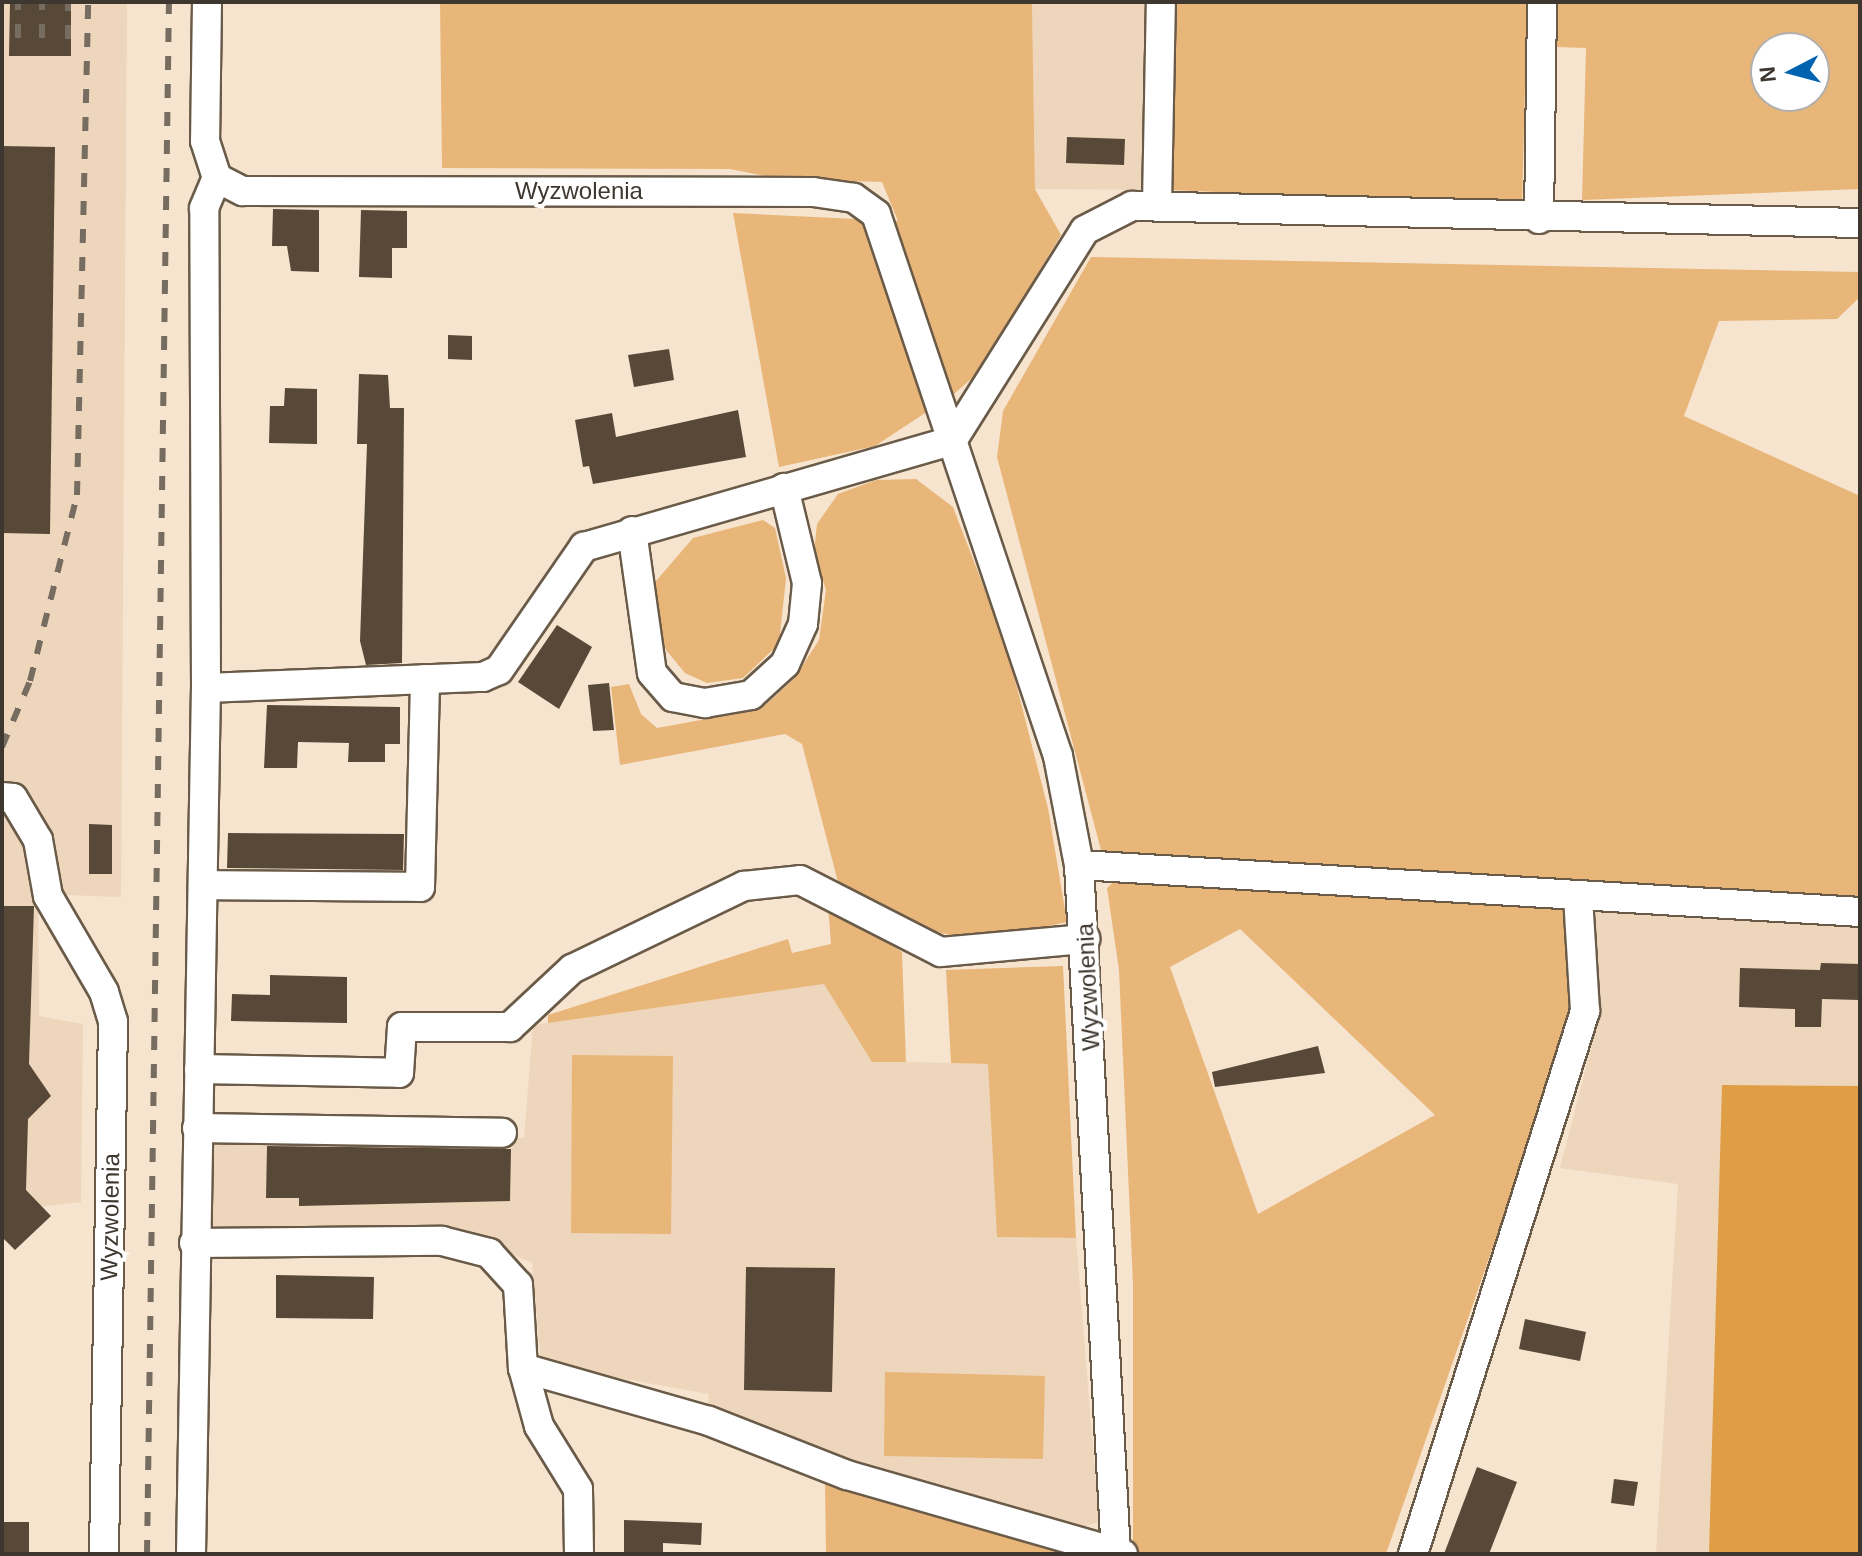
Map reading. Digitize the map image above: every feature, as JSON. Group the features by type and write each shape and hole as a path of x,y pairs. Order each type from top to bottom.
{"street":[{"path":"191,1554 206,688 204,208 217,178 205,141 207,2"},
{"path":"1157,204 1161,2"},
{"path":"1539,219 1542,2"},
{"name":"Wyzwolenia","path":"217,178 243,191 854,198 876,214 1058,756 1079,865 1085,939 1119,1553 847,1475 709,1421 523,1368"},
{"path":"206,688 425,679 499,670 584,547 952,441 1085,230 1132,206 1157,204 1539,219 1860,223"},
{"path":"632,531 652,673 673,697 705,703 751,695 785,664 803,624 807,583 784,488"},
{"path":"203,885 420,887 425,679"},
{"name":"Wyzwolenia","path":"2,797 13,798 38,840 48,896 104,992 113,1022 104,1554"},
{"path":"1079,865 1860,912"},
{"path":"199,1069 399,1073 402,1027 510,1027 572,969 744,886 811,883 941,952 1085,939"},
{"path":"1413,1554 1585,1011 1578,895"},
{"path":"197,1128 502,1133"},
{"path":"194,1243 442,1241 489,1253 518,1285 523,1368 539,1426 578,1489 579,1554"}],"shaded area":[{"path":"2,2 127,2 121,897 38,894 39,1016 83,1024 81,1202 2,1211"},
{"path":"440,2 1032,2 1035,189 1061,235 978,373 954,394 875,446 779,467 733,213 898,221 882,182 781,179 730,169 442,168"},
{"path":"1032,2 1413,2 1170,190 1035,189"},
{"path":"1172,2 1860,2 1860,189 1582,200 1586,48 1526,46 1522,205 1170,190"},
{"path":"1091,257 1860,272 1860,297 1837,319 1719,321 1684,416 1860,496 1860,901 1115,861 1101,850 997,457 1003,411"},
{"path":"916,479 953,507 1006,645 1048,808 1067,922 978,941 932,931 838,882 802,744 785,734 620,765 611,687 629,684 641,714 657,728 761,709 794,679 819,640 826,590 814,552 817,524 838,494 876,480"},
{"path":"763,520 775,528 786,578 779,644 743,678 707,683 685,673 666,650 653,612 656,581 693,538"},
{"path":"1117,879 1564,906 1575,1011 1386,1554 1133,1554 1133,1284 1119,970 1107,888","holes":["1240,929 1435,1115 1258,1214 1170,967"]},
{"path":"828,905 902,952 906,1062 872,1062 824,984 548,1023 548,1015 788,939 792,953 831,944"},
{"path":"1595,908 1860,908 1860,1554 1656,1554 1678,1184 1560,1168 1601,1010"},
{"path":"1063,966 1076,1238 997,1237 988,1064 951,1063 946,970"},
{"path":"824,984 872,1061 988,1064 998,1237 1076,1238 1099,1522 1077,1529 861,1472 707,1409 709,1394 541,1364 532,1263 459,1230 207,1235 213,1135 524,1138 533,1025"},
{"path":"572,1055 673,1056 671,1234 571,1233"},
{"path":"1722,1085 1860,1086 1860,1554 1709,1554"},
{"path":"885,1372 1045,1376 1043,1459 884,1456"},
{"path":"825,1484 1069,1550 1077,1554 826,1554"}],"building":[{"path":"10,2 71,2 71,56 9,56"},
{"path":"1067,137 1125,139 1124,165 1066,163"},
{"path":"2,146 55,147 50,534 2,533"},
{"path":"273,209 319,210 319,272 291,271 287,246 272,246"},
{"path":"361,210 407,211 407,248 392,248 392,278 359,277"},
{"path":"448,335 472,336 472,360 448,359"},
{"path":"669,349 674,380 634,387 628,355"},
{"path":"359,374 388,375 390,408 404,408 402,663 366,665 360,641 367,444 357,444"},
{"path":"285,388 317,389 317,444 269,443 270,406 284,406"},
{"path":"738,410 746,457 593,484 589,466 583,467 575,420 612,413 616,437"},
{"path":"557,625 592,647 559,709 518,682"},
{"path":"609,683 614,730 593,731 588,685"},
{"path":"267,705 400,707 400,744 385,744 385,762 348,762 349,743 298,742 297,768 264,768"},
{"path":"89,824 112,825 112,874 89,874"},
{"path":"228,833 404,834 403,870 227,868"},
{"path":"2,906 34,906 29,1064 51,1096 28,1119 26,1190 51,1216 15,1250 2,1237"},
{"path":"1821,963 1860,964 1860,1000 1822,999 1821,1027 1795,1027 1795,1009 1739,1007 1740,968 1820,970"},
{"path":"270,975 347,977 347,1023 231,1021 232,994 270,995"},
{"path":"1318,1046 1325,1073 1215,1087 1212,1072"},
{"path":"267,1146 511,1149 510,1201 299,1206 299,1198 266,1198"},
{"path":"746,1267 835,1268 832,1392 744,1390"},
{"path":"276,1275 374,1277 373,1319 276,1318"},
{"path":"1525,1319 1586,1332 1580,1361 1519,1349"},
{"path":"1477,1467 1517,1482 1489,1554 1444,1554"},
{"path":"1614,1479 1638,1482 1634,1506 1611,1503"},
{"path":"624,1520 702,1523 701,1545 663,1543 663,1554 624,1554"},
{"path":"2,1522 29,1522 29,1554 2,1554"}],"railway":[{"path":"18,2 18,38"},
{"path":"42,2 42,38"},
{"path":"68,2 68,39"},
{"path":"2,747 30,681 77,495 88,2"},
{"path":"147,1554 169,2"}]}
